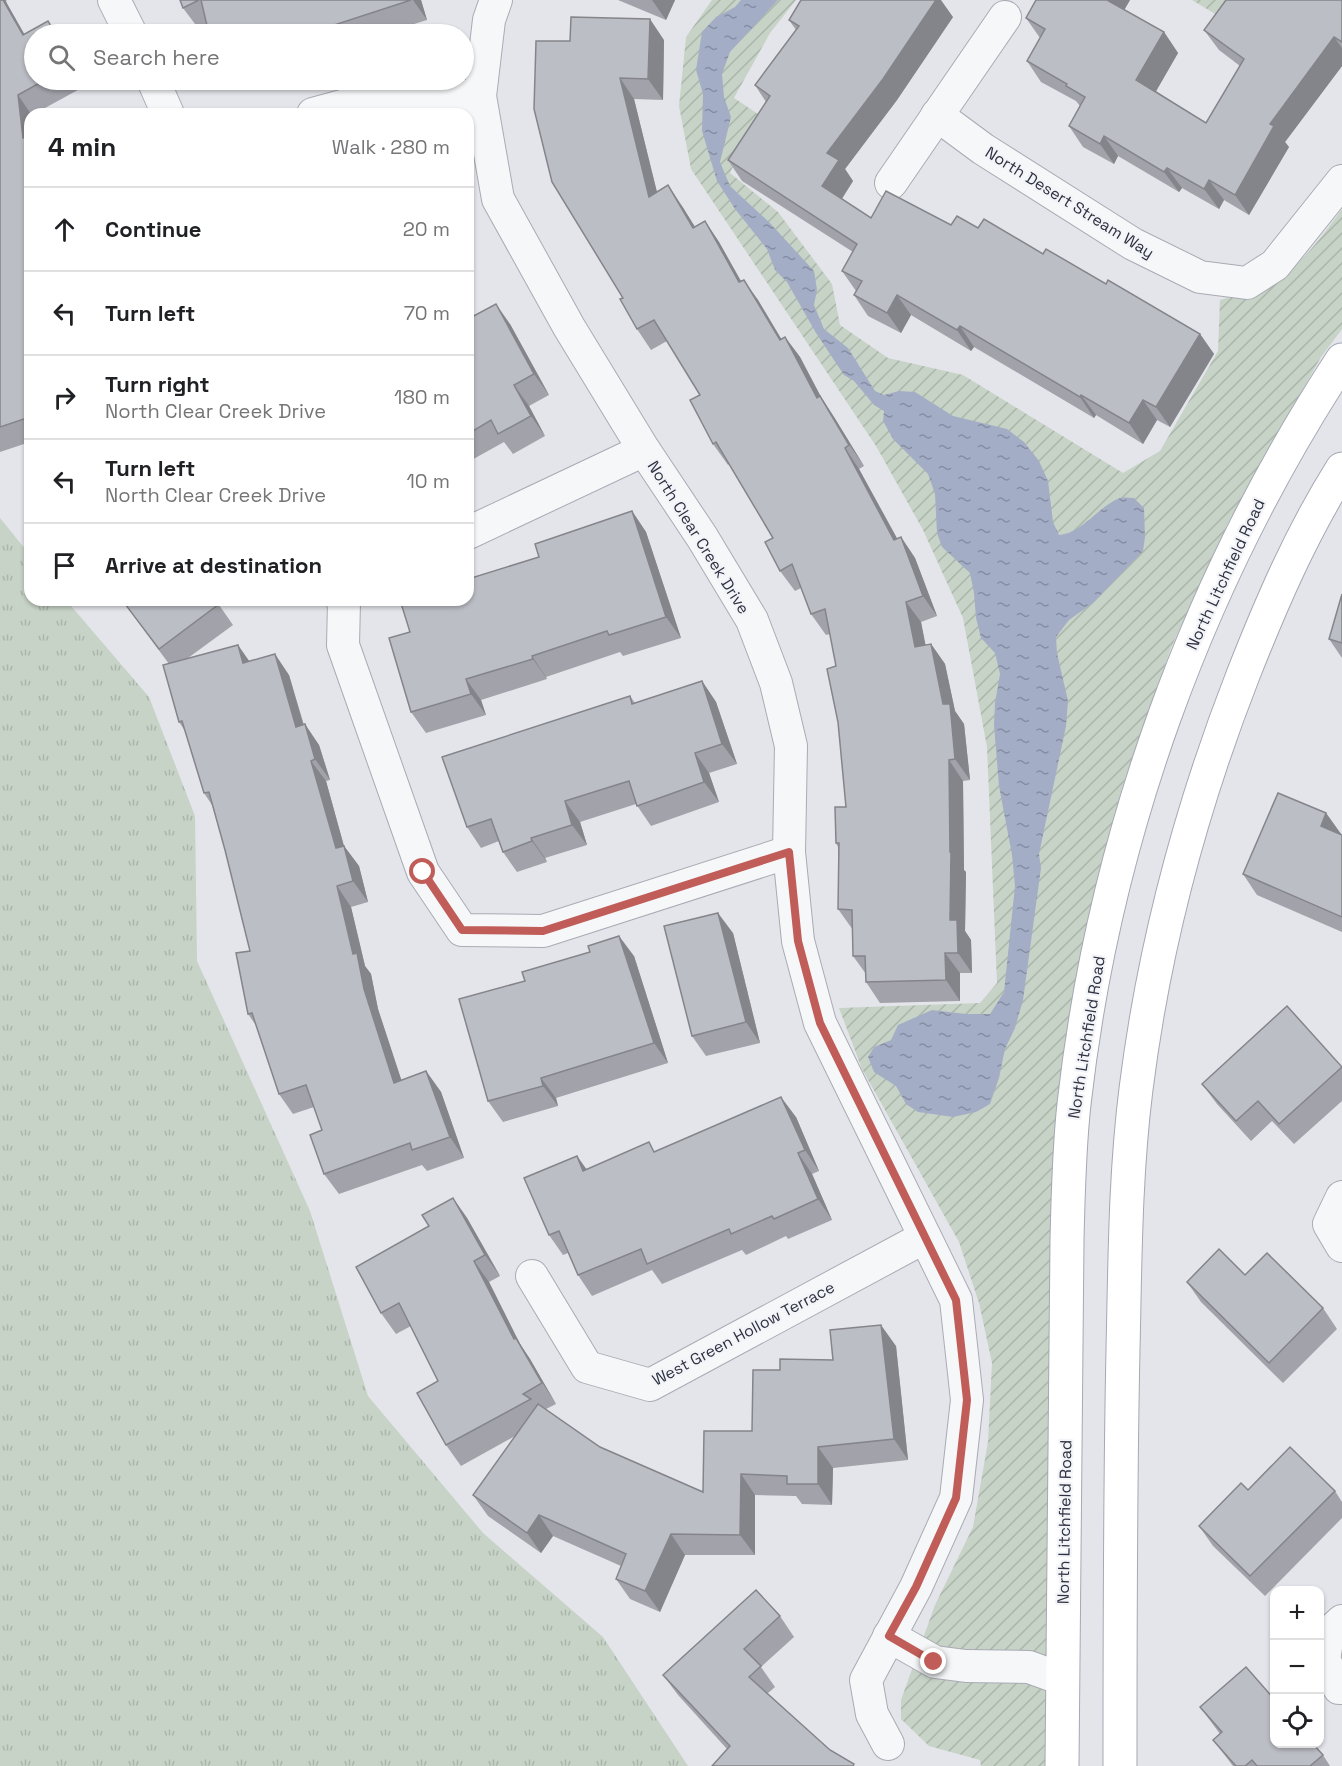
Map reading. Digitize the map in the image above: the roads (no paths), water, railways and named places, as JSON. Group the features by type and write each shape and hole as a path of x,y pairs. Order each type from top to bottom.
{"main road":[{"name":"North Litchfield Road","path":"1062,1766 1067,1240 1070,1164 1074,1104 1101,941 1119,860 1142,782 1190,646 1220,579 1275,471 1342,360"},
{"path":"1120,1766 1122,1395 1126,1202 1136,1092 1150,998 1180,859 1214,754 1260,632 1299,544 1319,505 1342,469"}],"street":[{"path":"114,0 126,24"},
{"name":"North Clear Creek Drive","path":"496,0 489,21 480,96 498,199 568,327 752,620 776,682 791,746 789,852 798,941 820,1023 956,1300 967,1400 956,1498 916,1587 866,1680 872,1714 888,1744"},
{"path":"891,183 1005,17"},
{"path":"157,90 165,108"},
{"path":"335,108 398,96 480,96"},
{"name":"North Desert Stream Way","path":"937,115 983,149 1133,244 1200,277 1247,283 1275,266 1342,181"},
{"path":"474,530 644,450"},
{"path":"344,606 343,645 423,872 462,930 543,931 789,852"},
{"path":"1342,1197 1329,1224 1342,1246"},
{"name":"West Green Hollow Terrace","path":"532,1276 587,1367 650,1385 925,1237"},
{"path":"1342,1621 1328,1634 1324,1660 1339,1688 1342,1688"},
{"path":"889,1636 934,1662 966,1666 1029,1667 1062,1679"}],"water":[{"path":"741,0 778,0 730,52 722,74 724,97 731,117 720,162 730,186 769,222 814,271 817,290 814,305 824,329 848,348 875,391 884,395 899,391 915,392 953,416 1007,429 1024,442 1039,461 1048,481 1053,522 1059,535 1075,530 1104,507 1120,498 1134,498 1144,508 1143,551 1093,603 1069,620 1056,637 1057,653 1068,701 1066,726 1039,854 1041,868 1023,1000 1015,1028 1005,1049 999,1078 990,1104 976,1112 953,1117 918,1112 906,1104 896,1086 874,1072 868,1057 874,1047 891,1040 898,1025 932,1010 990,1014 1004,992 1015,886 1012,855 999,786 994,725 1000,674 995,653 981,638 970,573 942,547 937,533 935,494 928,474 893,439 883,421 884,411 874,405 854,381 844,375 816,333 787,282 775,270 767,249 735,209 717,181 702,131 703,94 696,70 702,32 716,17 735,7"}]}
